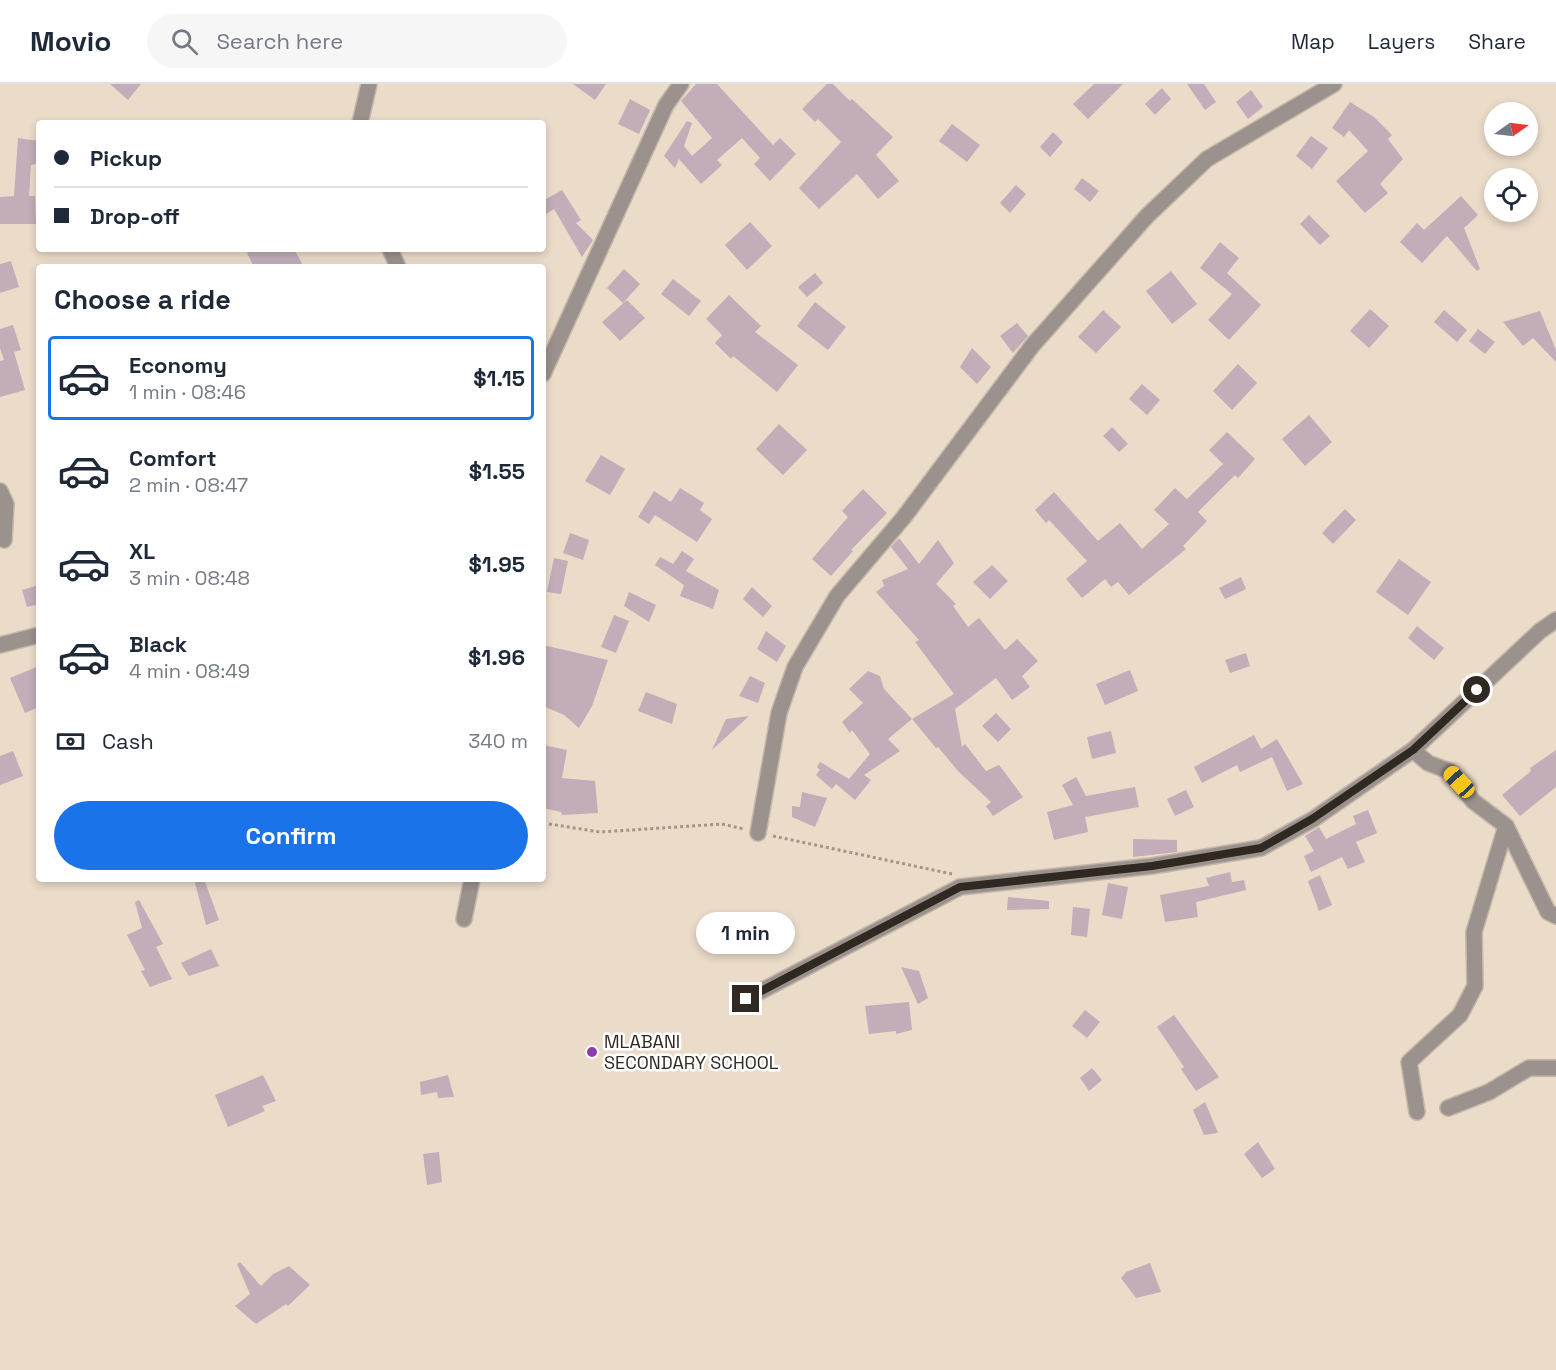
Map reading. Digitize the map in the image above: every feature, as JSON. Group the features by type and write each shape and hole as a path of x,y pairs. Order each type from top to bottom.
{"street":[{"path":"361,120 369,84"},
{"path":"546,367 666,105 681,84"},
{"path":"758,832 779,713 795,667 837,596 904,517 1032,346 1147,216 1207,159 1334,84"},
{"path":"0,491 6,504 4,540"},
{"path":"746,999 960,887 1152,866 1261,848 1312,819 1413,750 1540,631 1556,620"},
{"path":"0,645 36,636"},
{"path":"1413,750 1428,763 1449,771 1473,801 1506,826 1548,912 1556,916"},
{"path":"1417,1112 1409,1062 1460,1016 1475,987 1474,932 1506,826"},
{"path":"464,919 471,882"},
{"path":"1448,1108 1490,1092 1529,1068 1556,1068"}],"building":[{"path":"110,84 141,84 128,100"},
{"path":"573,84 606,84 595,100"},
{"path":"696,84 717,84 773,145 780,138 796,154 770,181 754,164 760,158 742,138 717,160 722,165 701,184 679,159 675,168 664,156 687,121 692,123 684,146 692,156 712,138 681,101"},
{"path":"827,84 833,84 850,101 852,99 893,137 876,155 899,181 878,199 857,174 819,209 799,188 841,142 818,119 815,122 802,109"},
{"path":"1094,84 1123,84 1088,119 1073,104"},
{"path":"1187,84 1204,84 1216,102 1205,110"},
{"path":"1162,88 1171,99 1155,115 1145,104"},
{"path":"1251,90 1263,107 1248,119 1236,102"},
{"path":"630,99 650,110 639,134 618,124"},
{"path":"1350,102 1374,117 1392,135 1388,139 1403,159 1380,184 1388,193 1365,213 1336,181 1368,151 1349,130 1344,137 1332,128"},
{"path":"952,124 980,145 967,162 939,141"},
{"path":"1053,132 1063,142 1050,157 1040,147"},
{"path":"1311,136 1328,148 1312,169 1296,156"},
{"path":"18,138 36,141 36,164 31,165 29,196 35,196 36,224 0,224 0,197 14,196"},
{"path":"1082,178 1099,191 1090,202 1074,189"},
{"path":"1016,185 1026,194 1010,213 1000,203"},
{"path":"562,190 581,220 576,223 593,240 582,257 554,209 546,214 546,199"},
{"path":"1461,196 1478,215 1464,228 1480,269 1477,271 1447,236 1422,263 1400,242 1417,223 1424,230"},
{"path":"1309,215 1330,236 1320,245 1300,224"},
{"path":"750,222 772,246 747,270 725,245"},
{"path":"1220,242 1239,258 1227,273 1261,305 1229,340 1208,320 1232,294 1200,268"},
{"path":"296,252 302,264 252,264 247,253"},
{"path":"11,261 19,287 0,293 0,264"},
{"path":"624,269 640,284 623,303 607,288"},
{"path":"1171,271 1197,304 1172,324 1146,291"},
{"path":"815,273 823,283 807,297 798,287"},
{"path":"673,279 701,301 689,316 661,294"},
{"path":"729,295 761,326 755,332 798,365 777,392 733,356 731,359 715,343 722,335 706,319"},
{"path":"627,300 645,318 620,341 602,322"},
{"path":"815,302 846,327 828,350 797,326"},
{"path":"1370,309 1389,326 1369,348 1350,331"},
{"path":"1103,310 1121,327 1096,353 1078,337"},
{"path":"1444,310 1467,330 1457,342 1434,322"},
{"path":"1540,311 1556,350 1556,362 1533,338 1523,346 1503,322"},
{"path":"1017,323 1028,336 1013,353 1000,336"},
{"path":"13,325 21,350 14,352 25,390 0,397 0,361 4,360 0,348 0,329"},
{"path":"1478,329 1495,342 1485,354 1469,341"},
{"path":"972,348 991,367 977,384 960,367"},
{"path":"1238,364 1257,383 1232,410 1213,391"},
{"path":"1142,384 1160,400 1147,415 1129,399"},
{"path":"1309,415 1332,442 1305,466 1282,439"},
{"path":"779,424 807,450 783,475 756,449"},
{"path":"1112,427 1128,444 1119,452 1103,436"},
{"path":"1227,432 1255,459 1238,478 1235,475 1198,512 1207,521 1183,546 1186,549 1129,595 1118,582 1111,587 1105,579 1082,598 1066,579 1087,561 1049,520 1046,523 1035,510 1054,492 1098,541 1120,523 1142,549 1169,524 1154,510 1175,488 1187,499 1223,464 1209,450"},
{"path":"601,455 625,469 610,495 585,481"},
{"path":"680,488 704,503 700,510 712,519 697,542 655,515 649,524 638,517 654,491 671,502"},
{"path":"863,489 887,513 851,550 853,551 831,576 812,559 848,517 842,511"},
{"path":"1345,509 1356,520 1333,544 1322,533"},
{"path":"570,533 589,540 583,560 563,553"},
{"path":"899,538 919,564 938,540 954,563 936,584 956,604 953,606 968,627 979,618 1005,650 1017,639 1038,661 1022,676 1030,687 1012,700 996,678 955,709 962,747 965,744 986,771 999,765 1023,797 993,816 986,806 991,802 958,771 938,747 936,748 912,719 954,694 915,642 919,640 876,592 884,586 882,580 908,569 891,547"},
{"path":"682,551 694,559 686,571 719,590 713,609 680,596 684,585 655,565 660,557 673,564"},
{"path":"554,558 568,561 561,594 547,592"},
{"path":"1399,559 1431,582 1408,615 1376,592"},
{"path":"992,565 1008,581 990,599 973,582"},
{"path":"1241,577 1246,589 1225,599 1219,588"},
{"path":"36,586 36,605 27,607 22,590"},
{"path":"752,587 772,606 763,617 743,599"},
{"path":"629,592 656,605 649,622 624,606"},
{"path":"614,615 629,621 616,653 601,647"},
{"path":"1417,626 1444,648 1434,660 1408,638"},
{"path":"766,631 786,646 777,662 757,649"},
{"path":"546,646 608,660 592,706 579,728 564,715 546,707"},
{"path":"1246,653 1250,666 1230,673 1225,660"},
{"path":"36,667 36,708 25,713 10,678"},
{"path":"1130,670 1138,691 1105,705 1096,684"},
{"path":"868,671 880,676 884,689 912,719 888,739 900,751 864,775 871,780 855,800 836,784 832,789 816,775 820,770 817,767 820,762 849,779 870,754 852,730 850,733 842,722 863,703 849,689"},
{"path":"750,676 765,683 758,703 739,696"},
{"path":"646,692 677,704 672,724 638,711"},
{"path":"996,713 1011,729 998,742 982,726"},
{"path":"749,716 712,750 726,719"},
{"path":"1111,731 1116,753 1092,759 1087,737"},
{"path":"1254,735 1261,749 1277,739 1303,784 1287,791 1272,757 1240,772 1237,765 1202,783 1194,767"},
{"path":"546,746 567,750 562,778 595,781 598,813 562,815 561,812 546,809"},
{"path":"1556,750 1556,787 1520,816 1502,795 1531,771 1530,768"},
{"path":"13,751 23,776 0,785 0,756"},
{"path":"1076,777 1086,796 1135,787 1139,807 1085,817 1088,832 1054,840 1047,812 1073,805 1062,785"},
{"path":"1186,790 1194,807 1175,816 1167,799"},
{"path":"802,792 827,798 815,827 792,817 792,806 800,807"},
{"path":"1368,810 1377,833 1356,842 1365,862 1348,869 1342,857 1311,872 1304,856 1314,851 1305,836 1319,827 1326,839 1356,824 1353,816"},
{"path":"1133,839 1177,840 1177,852 1133,857"},
{"path":"1230,872 1232,882 1244,880 1246,890 1196,902 1198,917 1165,922 1160,895 1209,886 1206,878"},
{"path":"1320,875 1332,905 1319,911 1308,881"},
{"path":"195,882 205,882 219,920 206,925"},
{"path":"1108,883 1128,887 1122,919 1102,915"},
{"path":"1008,897 1049,901 1049,909 1007,910"},
{"path":"139,900 163,944 156,947 172,979 150,987 141,971 145,970 127,935 142,928 135,902"},
{"path":"1073,907 1090,909 1087,937 1071,935"},
{"path":"211,949 219,966 189,976 181,963"},
{"path":"901,967 919,971 928,998 918,1004"},
{"path":"909,1002 912,1030 896,1034 896,1031 869,1034 865,1006"},
{"path":"1085,1010 1100,1022 1087,1038 1072,1026"},
{"path":"1174,1015 1219,1077 1196,1091 1181,1069 1184,1067 1157,1027"},
{"path":"1092,1068 1102,1080 1089,1091 1080,1078"},
{"path":"263,1075 276,1101 262,1106 265,1111 228,1127 215,1095"},
{"path":"448,1075 454,1097 438,1098 437,1092 421,1095 420,1082"},
{"path":"1205,1102 1218,1133 1204,1135 1193,1110"},
{"path":"1258,1142 1275,1169 1262,1178 1244,1154"},
{"path":"439,1152 442,1182 427,1185 423,1154"},
{"path":"240,1262 261,1286 273,1274 289,1266 310,1285 288,1306 286,1304 256,1324 235,1306 250,1294 237,1264"},
{"path":"1150,1263 1161,1292 1136,1298 1121,1278 1126,1272"}],"place":[{"name":"MLABANI SECONDARY SCHOOL","path":"592,1052"}],"route":[{"path":"746,999 960,887 1152,866 1261,848 1312,819 1413,750 1477,690"}]}
